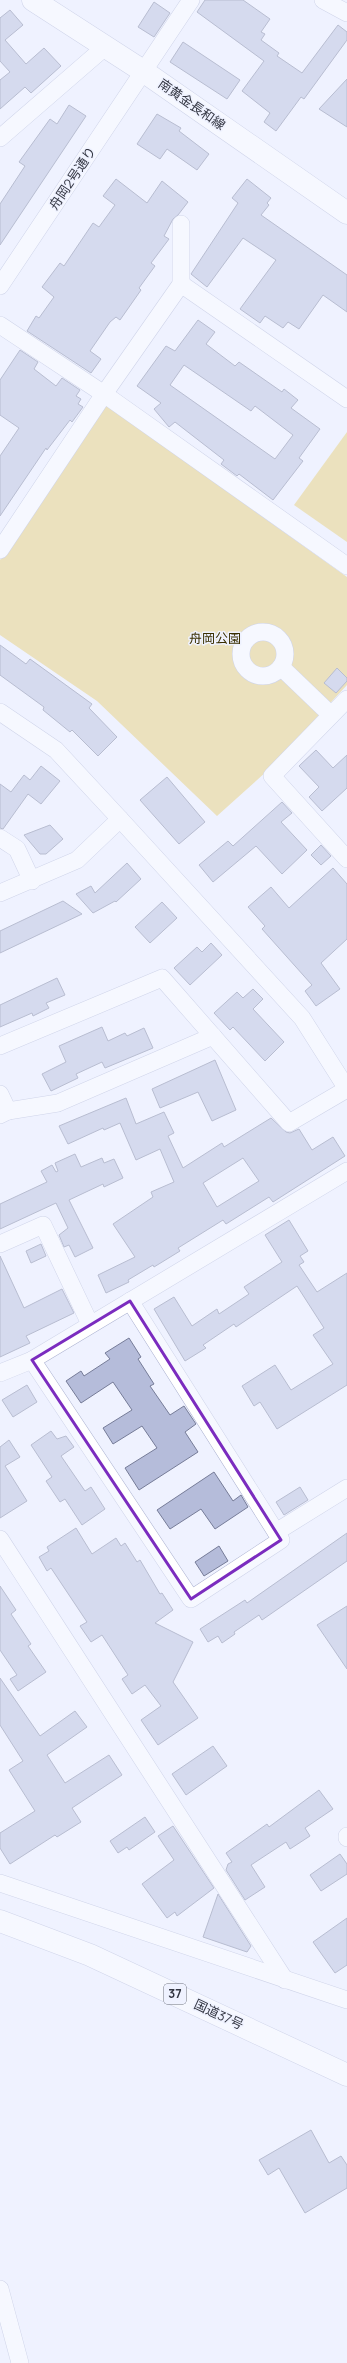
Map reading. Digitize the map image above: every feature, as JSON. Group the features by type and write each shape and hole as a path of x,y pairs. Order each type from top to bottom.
{"main road":[{"name":"南黄金長和線","path":"33,0 105,47 144,70 347,214"},
{"name":"国道37号","path":"0,1921 90,1955 347,2075"}],"street":[{"name":"舟岡2号通り","path":"0,286 191,0"},
{"path":"323,0 347,13"},
{"path":"0,138 105,47"},
{"path":"0,550 104,394 181,284 181,224"},
{"path":"181,284 347,399"},
{"path":"0,325 104,394 347,566"},
{"path":"281,667 331,715"},
{"path":"347,698 272,776 347,859"},
{"path":"0,712 56,750 120,819 302,1018 347,1089 289,1123 162,978 0,1046"},
{"path":"0,893 32,881 77,860 120,819"},
{"path":"0,838 17,849 32,881"},
{"path":"0,1094 4,1113 58,1103 213,1036"},
{"path":"0,1373 32,1360 347,1171"},
{"path":"0,1244 43,1225 90,1324"},
{"path":"32,1360 191,1599 281,1540 130,1301"},
{"path":"276,1532 347,1488"},
{"path":"0,1539 285,1980"},
{"path":"0,1883 347,2000"},
{"path":"0,2289 20,2363"}],"highlighted area":[{"path":"130,1301 281,1540 191,1599 32,1360"}],"green space":[{"name":"舟岡公園","path":"106,405 347,577 347,685 267,771 217,816 97,701 0,635 0,560"},
{"path":"347,432 347,542 294,505"}],"building":[{"path":"205,0 243,0 270,19 261,32 265,34 261,40 279,53 277,56 302,73 338,25 347,32 347,40 304,99 301,97 276,131 264,122 270,113 242,91 264,61 197,12"},
{"path":"154,2 170,13 154,37 138,27"},
{"path":"10,10 23,25 5,40 26,64 44,48 61,66 31,93 25,87 0,109 0,80 10,72 0,61 0,18"},
{"path":"183,42 240,80 227,99 170,62"},
{"path":"347,79 347,127 319,109"},
{"path":"69,105 86,116 0,245 0,204 25,166 19,162 50,119 57,124"},
{"path":"157,114 181,128 179,131 209,154 197,170 167,149 160,159 137,144"},
{"path":"116,179 147,203 162,181 188,202 173,219 164,236 169,239 151,263 155,266 139,288 141,290 120,320 116,317 110,322 90,351 101,359 91,373 27,331 36,316 39,318 54,297 42,287 60,263 64,266 93,223 99,227 115,205 103,196"},
{"path":"247,179 271,198 267,203 269,205 261,215 347,275 347,312 323,295 299,329 288,322 283,328 265,316 260,323 240,309 276,260 243,238 207,287 191,274 238,203 232,198"},
{"path":"198,320 215,332 206,344 235,366 239,362 282,392 284,389 298,400 291,408 320,429 299,458 303,461 273,500 239,474 237,476 221,464 224,460 175,422 169,427 154,409 161,403 137,386 166,346 175,351","holes":["184,365 251,411 255,406 293,435 275,459 170,385"]},
{"path":"20,350 38,362 34,369 56,386 62,378 80,390 76,396 81,399 78,404 83,407 72,422 70,420 47,450 46,448 0,516 0,456 19,428 0,415 0,380"},
{"path":"0,645 26,664 30,659 92,704 89,708 117,737 98,756 72,730 70,732 43,710 44,707 0,675"},
{"path":"337,668 347,678 347,681 336,693 324,683"},
{"path":"316,750 333,768 347,755 347,788 322,811 309,797 319,787 299,766"},
{"path":"41,766 60,781 41,804 28,794 3,829 0,828 0,784 11,792 24,775 30,780"},
{"path":"167,777 205,822 179,844 140,800"},
{"path":"282,802 292,813 281,822 307,850 282,874 256,846 213,882 199,865 228,841 233,846"},
{"path":"50,825 63,839 46,854 40,854 24,835"},
{"path":"321,845 331,856 321,865 311,855"},
{"path":"127,863 141,879 116,902 115,901 93,913 76,894 91,886 95,893"},
{"path":"333,868 347,884 347,939 321,963 340,989 316,1006 305,991 312,985 262,929 265,926 248,907 271,887 289,908"},
{"path":"63,901 82,914 0,953 0,931"},
{"path":"162,902 177,918 150,943 135,927"},
{"path":"211,943 222,955 190,985 174,968 197,947 202,952"},
{"path":"57,978 65,995 46,1003 49,1008 33,1016 32,1013 0,1027 0,1005"},
{"path":"253,989 263,999 253,1009 284,1042 265,1061 233,1027 230,1030 214,1013 237,992 243,998"},
{"path":"102,1027 108,1041 125,1033 127,1036 144,1028 153,1048 105,1068 102,1062 76,1074 78,1078 51,1091 42,1074 66,1062 59,1046"},
{"path":"215,1060 236,1110 212,1121 198,1092 160,1108 152,1089"},
{"path":"126,1098 136,1124 164,1112 174,1133 168,1136 183,1168 222,1143 224,1147 271,1118 286,1132 290,1133 299,1129 312,1150 333,1137 345,1156 273,1202 269,1197 226,1224 223,1220 178,1248 180,1251 154,1267 153,1265 128,1280 129,1282 106,1293 98,1275 135,1257 113,1224 153,1197 151,1192 174,1182 160,1149 136,1160 120,1123 104,1130 103,1128 68,1144 59,1126","holes":["243,1158 259,1181 217,1207 203,1183"]},
{"path":"75,1154 81,1167 102,1158 104,1163 114,1159 123,1178 104,1187 103,1184 69,1200 93,1248 75,1257 69,1245 64,1247 59,1235 68,1228 56,1203 0,1229 0,1204 47,1182 41,1171 52,1165 56,1172 58,1171 55,1163"},
{"path":"289,1220 308,1251 300,1256 304,1262 299,1265 317,1292 347,1273 347,1385 277,1429 260,1402 254,1406 242,1386 275,1365 291,1390 333,1364 313,1335 324,1328 297,1286 236,1327 234,1324 203,1345 206,1348 185,1361 154,1309 174,1297 192,1326 217,1309 219,1314 249,1294 244,1287 282,1262 265,1235"},
{"path":"41,1244 46,1256 31,1263 26,1251"},
{"path":"0,1256 24,1308 62,1289 74,1313 26,1336 30,1343 0,1357"},
{"path":"129,1338 141,1357 138,1359 154,1384 150,1386 170,1415 184,1406 196,1424 185,1432 198,1452 139,1490 125,1468 157,1448 142,1426 113,1444 103,1428 132,1410 113,1382 81,1403 66,1381 81,1371 84,1376 110,1359 105,1353"},
{"path":"27,1385 37,1402 13,1417 2,1400"},
{"path":"51,1431 57,1439 66,1436 74,1447 61,1456 85,1491 91,1487 105,1509 82,1525 65,1499 60,1502 46,1481 52,1477 31,1445"},
{"path":"9,1440 20,1457 5,1466 27,1501 0,1518 0,1447"},
{"path":"214,1472 233,1501 241,1495 248,1507 215,1529 201,1509 170,1529 157,1510"},
{"path":"300,1487 308,1500 284,1515 276,1502"},
{"path":"76,1528 92,1554 116,1538 121,1546 125,1543 137,1562 140,1560 160,1594 162,1593 173,1610 155,1623 193,1642 173,1682 198,1718 158,1745 141,1720 161,1706 145,1685 132,1694 122,1679 128,1675 102,1635 91,1642 80,1626 87,1622 51,1568 47,1571 39,1557 49,1551 47,1547"},
{"path":"347,1533 347,1561 262,1620 259,1615 234,1632 235,1634 222,1643 218,1636 208,1642 200,1629 245,1600 247,1603"},
{"path":"219,1546 228,1561 204,1576 195,1562"},
{"path":"0,1586 16,1610 11,1614 31,1644 28,1646 46,1672 18,1691 10,1679 17,1675 0,1650"},
{"path":"347,1606 347,1669 317,1625"},
{"path":"0,1678 40,1736 75,1711 87,1727 47,1755 65,1783 109,1755 122,1775 72,1808 81,1822 57,1837 55,1835 10,1864 0,1848 0,1833 35,1811 9,1770 23,1761 0,1725"},
{"path":"213,1746 227,1766 186,1795 172,1774"},
{"path":"319,1790 333,1809 305,1828 310,1836 290,1849 286,1842 251,1865 265,1887 245,1900 226,1870 228,1864 232,1862 226,1853 267,1824 269,1827"},
{"path":"145,1817 155,1832 129,1850 127,1847 118,1853 110,1841"},
{"path":"173,1826 214,1888 177,1916 175,1912 167,1918 142,1884 174,1860 158,1836"},
{"path":"340,1854 347,1864 347,1874 321,1891 310,1875"},
{"path":"218,1894 251,1946 247,1952 203,1937"},
{"path":"347,1918 347,1965 335,1973 313,1942"},
{"path":"311,2130 329,2163 341,2156 347,2165 347,2188 305,2213 279,2168 268,2175 259,2160"}]}
